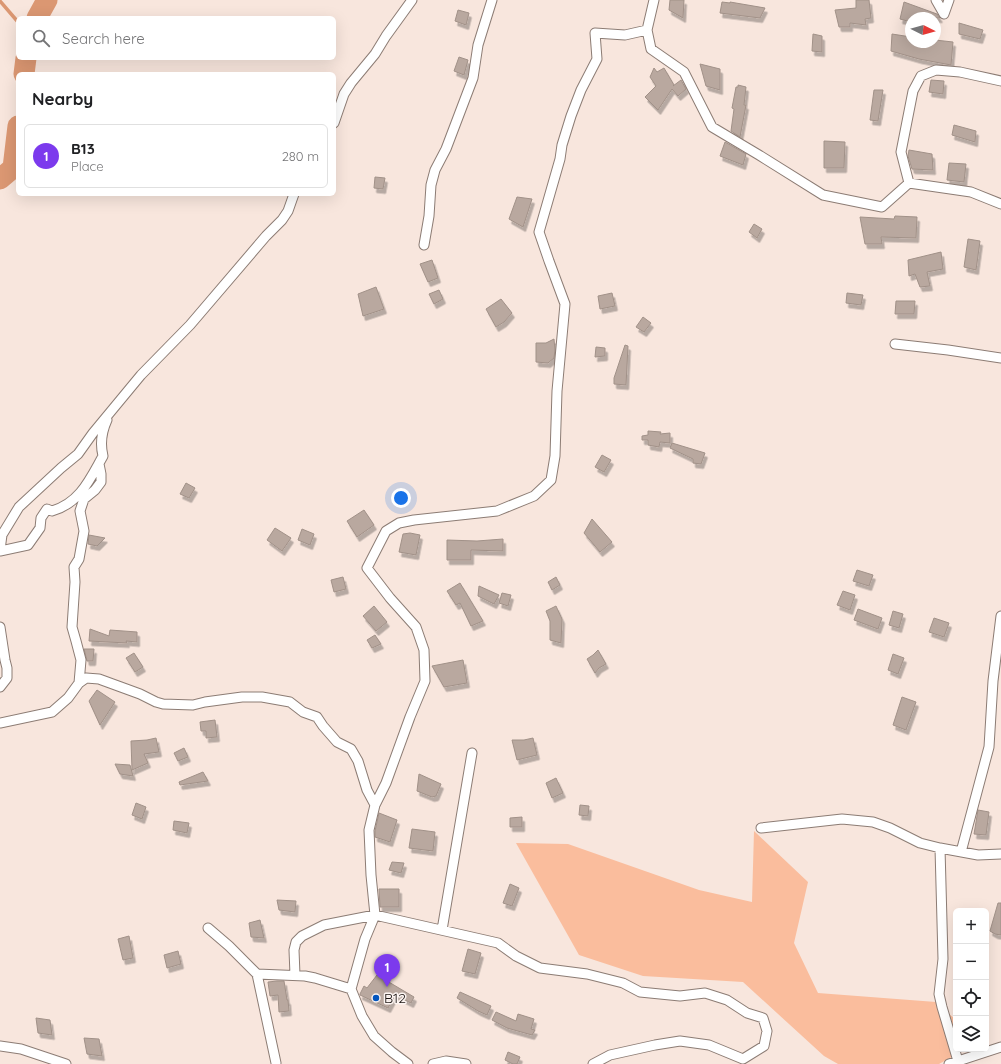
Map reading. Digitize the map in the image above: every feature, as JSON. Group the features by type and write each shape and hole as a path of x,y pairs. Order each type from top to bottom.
{"street":[{"path":"336,117 344,94 351,83 375,54 412,0"},
{"path":"424,246 434,170 446,149 473,78 478,45 492,0"},
{"path":"654,0 648,30 651,49 684,72 712,128 823,195 882,206 909,184 971,192 1001,204"},
{"path":"936,0 944,14 949,0"},
{"path":"408,1064 374,1036 362,1016 351,989 365,939 375,915 369,830 375,805 386,784 410,717 425,681 424,650 416,627 390,598 367,568 386,532 398,523 497,511 534,496 551,480 555,456 557,391 565,304 539,232 560,159 562,145 570,116 597,59 595,33 625,35 648,30"},
{"path":"909,184 901,152 913,91 921,76 936,70 960,72 1001,81"},
{"path":"109,415 103,429 101,449 103,456 93,475 73,501 61,509 52,511 47,509 41,518 40,528 28,545 0,551 2,535 19,507 78,454 93,433 141,376 190,325 266,236 282,220 288,211 293,196"},
{"path":"895,344 1001,358"},
{"path":"79,683 81,660 72,627 74,567 79,559 84,531 80,511 84,499 96,490 101,482 99,464"},
{"path":"961,852 989,747 993,681 1001,616"},
{"path":"0,627 5,660 8,668 7,678 0,687"},
{"path":"0,723 52,712 68,698 79,683 86,678 99,679 140,694 156,702 180,706 242,697 262,697 290,702 303,712 317,718 337,742 351,749 358,761 367,790 375,805"},
{"path":"992,707 1001,709"},
{"path":"442,930 472,753"},
{"path":"761,828 842,819 873,822 890,828 920,843 940,848 978,855 1001,854"},
{"path":"940,848 943,959 939,994 954,1063 1001,1048"},
{"path":"295,975 294,950 296,942 302,936 324,925 375,915 498,943 516,956 540,968 587,974 623,983 640,992 680,996 705,993 727,1000 747,1013 762,1018 767,1031 764,1046 743,1059 709,1045 680,1041 610,1055 593,1064"},
{"path":"208,928 229,946 257,974 276,1063"},
{"path":"257,974 295,975 315,978 351,989"},
{"path":"0,1046 21,1049 66,1064"},
{"path":"433,1064 446,1061 466,1064"}],"shaded area":[{"path":"754,831 808,882 794,943 818,993 936,1002 953,1017 953,1052 961,1052 939,1064 838,1064 824,1056 743,982 643,976 579,955 516,843 568,844 699,890 752,902"}],"building":[{"path":"670,0 684,0 683,18 669,10"},
{"path":"856,0 869,0 871,18 865,19 866,25 850,23 850,27 839,27 835,10 856,8"},
{"path":"722,2 765,8 760,18 720,13"},
{"path":"904,2 932,12 905,12 905,20 900,19"},
{"path":"458,10 469,13 466,25 455,21"},
{"path":"959,23 983,30 980,39 959,34"},
{"path":"813,34 822,36 822,52 812,51"},
{"path":"892,34 905,36 905,48 941,48 941,41 953,42 951,65 919,59 891,51"},
{"path":"459,57 468,60 464,75 454,71"},
{"path":"700,64 720,69 720,90 706,86"},
{"path":"654,68 657,72 664,68 674,85 673,86 681,80 686,89 678,96 672,89 658,110 645,97 656,86 650,77"},
{"path":"931,80 944,81 943,94 929,92"},
{"path":"738,85 746,87 744,105 746,105 740,137 731,131 734,109 732,108 736,87 738,87"},
{"path":"874,90 883,90 878,121 870,120"},
{"path":"954,125 976,131 975,142 952,135"},
{"path":"824,141 845,142 844,168 824,168"},
{"path":"725,142 746,154 743,165 720,156"},
{"path":"909,150 932,154 933,170 912,169 908,156"},
{"path":"949,163 966,164 964,182 947,180"},
{"path":"375,177 385,178 383,189 374,188"},
{"path":"517,197 532,199 523,227 509,219"},
{"path":"895,216 917,217 916,238 881,237 882,244 865,244 860,217 894,219"},
{"path":"754,224 762,229 757,238 749,232"},
{"path":"968,239 980,241 976,270 964,267"},
{"path":"941,252 943,269 927,272 930,286 920,287 915,274 909,276 908,260"},
{"path":"432,260 438,278 428,282 420,264"},
{"path":"376,287 384,309 363,316 358,294"},
{"path":"439,290 443,299 434,304 429,294"},
{"path":"612,293 615,306 600,309 598,296"},
{"path":"847,293 863,295 861,305 846,303"},
{"path":"501,299 512,313 504,322 496,327 486,309"},
{"path":"896,301 915,301 914,314 895,314"},
{"path":"643,317 651,323 644,332 636,327"},
{"path":"554,339 554,358 548,363 536,362 536,343 546,343"},
{"path":"625,345 628,346 626,385 614,384 614,378"},
{"path":"596,347 605,348 605,356 595,357"},
{"path":"648,431 661,432 660,434 670,433 670,443 660,442 659,447 648,445 648,440 642,440 642,436 648,435"},
{"path":"672,443 705,453 701,464 693,463 693,459 670,448"},
{"path":"602,455 611,460 604,472 595,467"},
{"path":"186,483 195,488 189,498 180,494"},
{"path":"364,510 374,525 357,537 347,521"},
{"path":"592,519 612,542 600,552 584,533"},
{"path":"275,528 291,538 282,551 267,540"},
{"path":"302,529 314,534 310,545 298,540"},
{"path":"410,533 420,535 416,555 399,552 403,534"},
{"path":"89,535 105,538 97,546 88,544"},
{"path":"503,539 503,551 471,550 471,560 447,560 447,540 477,541"},
{"path":"857,570 873,575 869,586 853,581"},
{"path":"343,577 346,589 334,592 331,580"},
{"path":"556,577 560,585 552,590 548,582"},
{"path":"460,583 483,621 471,626 460,603 456,605 447,591"},
{"path":"479,586 499,595 494,604 478,596"},
{"path":"843,591 855,595 850,610 837,605"},
{"path":"502,593 511,595 508,606 499,603"},
{"path":"374,606 387,622 376,631 363,616"},
{"path":"556,606 562,619 561,643 550,640 550,621 546,611"},
{"path":"858,609 882,618 878,629 854,620"},
{"path":"893,611 903,614 899,628 889,625"},
{"path":"934,618 949,623 944,637 929,632"},
{"path":"90,629 109,636 110,630 137,632 137,642 126,641 127,643 89,641"},
{"path":"375,635 381,644 372,648 367,640"},
{"path":"84,649 94,649 93,661 87,661"},
{"path":"598,650 606,664 599,668 595,673 587,659"},
{"path":"134,653 143,667 135,672 126,658"},
{"path":"893,654 904,658 898,674 888,670"},
{"path":"463,660 467,683 444,687 432,666"},
{"path":"97,690 115,702 100,725 89,701"},
{"path":"902,697 916,702 906,730 893,725"},
{"path":"215,720 217,737 206,738 206,731 201,731 200,722"},
{"path":"156,738 159,752 144,754 148,763 132,770 131,741"},
{"path":"533,738 537,755 517,760 512,740"},
{"path":"184,748 188,757 178,761 174,753"},
{"path":"115,764 130,765 133,776 120,774"},
{"path":"203,772 208,781 180,785 179,782"},
{"path":"419,774 441,784 436,796 432,797 417,791"},
{"path":"556,778 563,793 552,798 546,783"},
{"path":"136,803 146,807 142,819 132,815"},
{"path":"580,805 589,806 588,816 579,815"},
{"path":"978,810 989,812 986,835 974,834"},
{"path":"379,813 397,820 390,842 375,837"},
{"path":"522,817 522,827 510,827 510,818"},
{"path":"174,821 189,823 187,833 173,830"},
{"path":"412,829 435,832 433,851 409,848"},
{"path":"392,862 404,863 401,873 389,870"},
{"path":"510,884 519,888 512,906 503,903"},
{"path":"379,889 399,889 399,907 380,907"},
{"path":"277,900 296,901 295,912 279,910"},
{"path":"998,903 1001,903 1001,935 990,931"},
{"path":"260,920 264,938 251,937 249,923"},
{"path":"129,936 133,958 123,960 118,939"},
{"path":"468,949 481,953 475,974 462,971"},
{"path":"178,951 181,964 167,968 164,955"},
{"path":"377,975 414,997 411,1003 395,995 388,1008 360,995 364,986 367,988"},
{"path":"284,981 289,1011 279,1012 278,995 270,996 268,982"},
{"path":"460,992 491,1006 487,1015 457,998"},
{"path":"496,1012 516,1021 518,1014 534,1019 531,1029 535,1030 532,1035 507,1028 492,1020"},
{"path":"36,1018 50,1020 52,1035 38,1033"},
{"path":"84,1038 99,1039 102,1056 87,1054"},
{"path":"508,1052 520,1057 517,1064 513,1064 505,1060"}],"waterway":[{"path":"38,16 47,0"},
{"path":"0,1 16,20"},
{"path":"24,72 26,60"},
{"path":"0,179 13,168 16,143"}],"place":[{"name":"B13","path":"387,987"},
{"name":"B12","path":"376,998"}]}
